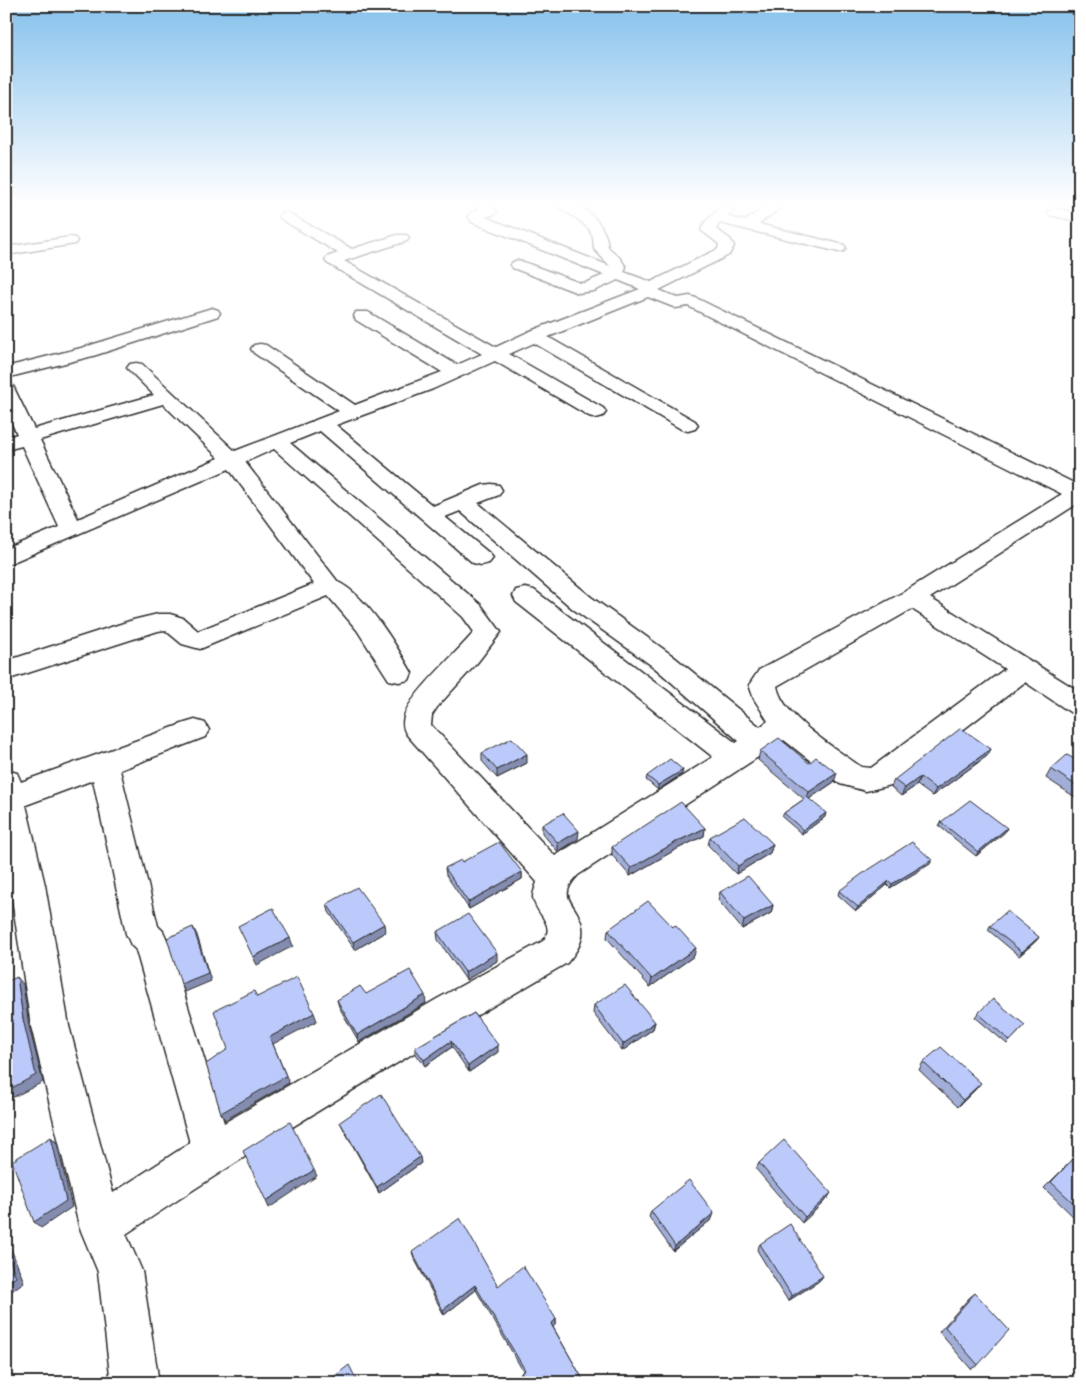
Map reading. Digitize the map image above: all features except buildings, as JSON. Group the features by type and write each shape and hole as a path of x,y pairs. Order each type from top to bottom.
{"street":[{"path":"347,269 596,412"},
{"path":"528,269 578,288 588,288 616,275"},
{"path":"601,269 676,303 690,301 1079,493"},
{"path":"616,275 618,269"},
{"path":"6,558 232,459 455,372 534,336 636,297 689,269"},
{"path":"72,530 29,438 7,377 212,314"},
{"path":"362,316 455,372"},
{"path":"534,336 688,424"},
{"path":"260,349 354,412"},
{"path":"136,368 232,459 329,587 334,588 347,599 399,673"},
{"path":"6,444 167,397"},
{"path":"323,424 481,558"},
{"path":"276,441 472,611 488,632 468,657 428,699 418,715 417,728 554,878"},
{"path":"430,515 491,490"},
{"path":"100,1226 213,1152 450,1011 555,952 564,941 565,926 550,898 554,878 567,865 759,741 782,719 767,700 764,692 763,685 770,677 913,598 1079,493"},
{"path":"463,502 582,603 664,662 759,741"},
{"path":"6,671 142,626 161,622 174,624 192,640 200,640 329,587"},
{"path":"525,596 759,741 863,780 872,780 880,777 1024,668"},
{"path":"913,598 1080,705"},
{"path":"135,1383 120,1271 100,1226 50,1026 28,885 13,849 8,790 104,764 196,730"},
{"path":"104,764 143,934 151,942 213,1152"}]}
